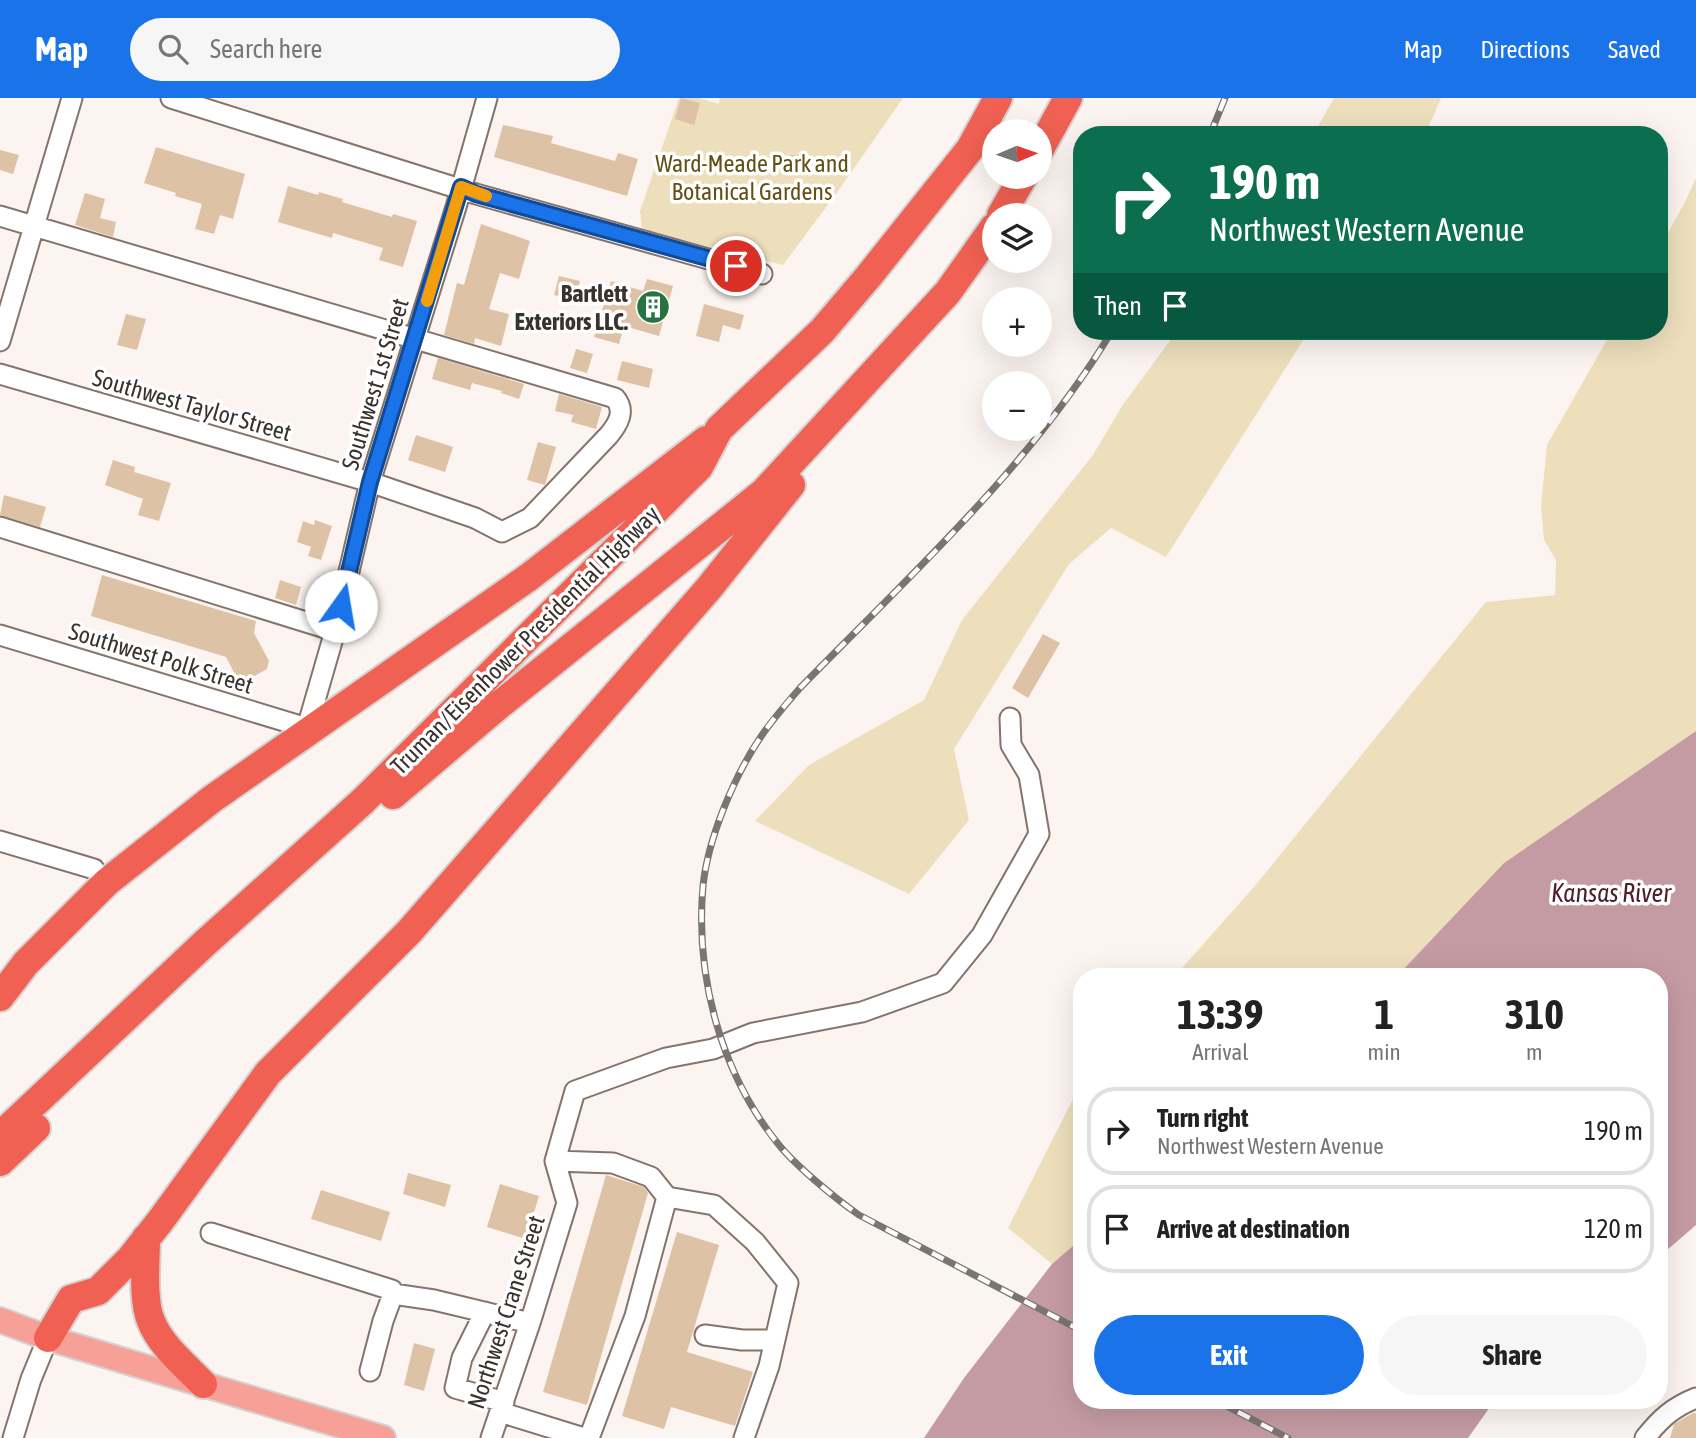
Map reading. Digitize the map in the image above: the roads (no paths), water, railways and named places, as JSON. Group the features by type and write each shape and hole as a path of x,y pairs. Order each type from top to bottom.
{"highway":[{"name":"Truman/Eisenhower Presidential Highway","path":"0,1161 368,806 699,467 719,429 822,331 868,277 970,149 998,98"},
{"path":"1052,127 1068,98"},
{"name":"Truman/Eisenhower Presidential Highway","path":"0,1136 253,898 764,492 948,292 982,245"},
{"path":"48,1338 71,1299 98,1291 146,1238 268,1073 410,932 709,588 903,343"},
{"path":"0,997 26,963 107,882 128,865 212,799 529,577 719,429"},
{"path":"146,1238 145,1283 150,1320 166,1345 203,1384"}],"main road":[{"path":"0,1320 48,1338 383,1438"}],"street":[{"path":"0,341 72,98"},
{"path":"171,98 461,187 476,194 762,274"},
{"name":"Southwest 1st Street","path":"307,728 335,631 370,482 487,98"},
{"path":"0,216 415,340"},
{"name":"Southwest Taylor Street","path":"0,374 370,482 475,518 502,532 530,517 609,435 619,421 620,404 615,398 415,340"},
{"path":"0,527 335,631"},
{"name":"Southwest Polk Street","path":"0,635 307,728"},
{"path":"744,1438 769,1366 788,1283 755,1242 714,1205 667,1197 651,1177 613,1163 555,1161 575,1091 666,1058 713,1049 753,1033 862,1012 943,983 982,935 1039,834 1029,775 1011,745 1010,718"},
{"path":"0,841 94,869"},
{"name":"Northwest Crane Street","path":"491,1438 567,1203 555,1161"},
{"path":"485,1312 462,1358 455,1388 587,1438 635,1316 667,1197"},
{"path":"211,1233 314,1264 391,1290 393,1294 434,1300 530,1323"},
{"path":"370,1371 393,1294"},
{"path":"705,1335 742,1340 775,1340"},
{"path":"13,1438 31,1379 48,1338"},
{"path":"1645,1438 1660,1419 1677,1406 1696,1398"}],"water":[{"name":"Kansas River","path":"1696,731 1696,1225 1668,1249 1668,968 1405,968 1504,863"},
{"path":"1073,1246 1073,1409 1489,1409 1468,1438 924,1438 964,1378 1052,1264"}],"railway":[{"path":"1214,126 1225,98"},
{"path":"1073,1326 859,1215 817,1182 779,1145 742,1087 727,1056 716,1023 703,955 703,886 710,848 724,809 750,754 779,712 967,518 1006,474 1080,381 1106,340"},
{"path":"1232,1409 1288,1438"}],"place":[{"name":"Bartlett Exteriors LLC.","path":"653,307"}],"park label":[{"name":"Ward-Meade Park and Botanical Gardens","path":"752,177"}]}
